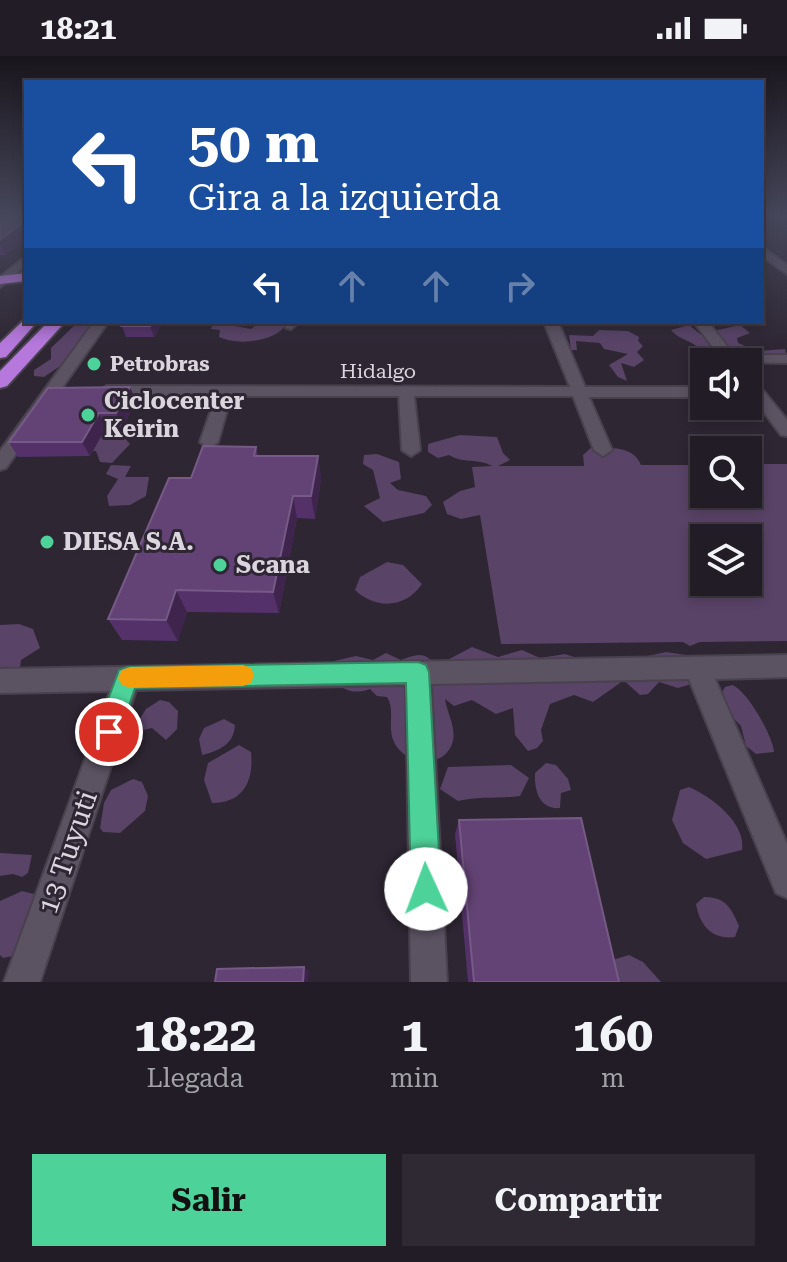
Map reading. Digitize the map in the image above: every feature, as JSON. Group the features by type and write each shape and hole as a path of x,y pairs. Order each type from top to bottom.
{"highway":[{"path":"1,281 24,277"},
{"path":"0,353 27,324"},
{"path":"0,382 55,324"}],"street":[{"path":"1,281 24,261"},
{"path":"0,464 100,324"},
{"path":"552,324 603,450"},
{"path":"703,324 721,348"},
{"path":"762,360 787,359"},
{"name":"Hidalgo","path":"51,391 690,392"},
{"path":"209,442 225,391"},
{"path":"406,391 411,450"},
{"path":"762,401 787,431"},
{"path":"0,681 787,666"},
{"path":"697,667 787,882"},
{"path":"418,672 429,982"},
{"name":"13 Tuyuti","path":"22,982 127,678"}],"shaded area":[{"path":"76,324 94,324 66,362 44,377 34,376 34,370 51,359 51,348"},
{"path":"213,324 251,329 257,324 287,324 274,335 246,342 227,340 219,337 220,330 211,329"},
{"path":"689,325 700,334 740,325 750,333 737,338 738,343 750,348 698,348 671,330"},
{"path":"599,330 628,331 639,337 638,341 643,346 637,352 644,360 634,367 621,363 627,381 618,377 609,365 628,354 604,349 600,343 576,341 577,350 571,350 569,335 593,336"},
{"path":"785,349 787,358 762,357 762,351"},
{"path":"103,429 104,436 122,435 130,444 112,463 100,462 96,451 84,451"},
{"path":"460,435 497,437 503,453 510,460 498,466 584,466 583,455 592,447 621,449 633,454 641,465 690,465 690,508 762,508 762,464 787,464 787,641 700,642 690,646 683,642 501,644 480,515 461,519 447,514 443,502 460,491 475,487 472,467 492,466 449,455 438,458 428,452 428,444"},
{"path":"377,454 399,462 401,479 390,483 398,490 426,496 432,505 424,513 383,522 364,506 380,498 373,470 363,464 364,455"},
{"path":"111,465 131,466 125,477 149,477 146,496 130,505 109,506 107,496 118,479 106,474"},
{"path":"387,562 403,565 422,584 408,598 390,604 372,601 355,590 360,577"},
{"path":"19,624 33,629 40,648 21,660 19,676 0,688 0,625"},
{"path":"472,647 498,657 522,650 540,658 565,654 583,660 610,660 620,683 593,702 574,695 550,704 541,730 543,741 537,748 528,751 515,735 513,708 496,714 472,700 454,706 445,699 453,741 443,756 426,761 408,757 395,744 387,697 377,696 370,689 354,691 341,687 321,664 356,656 373,660 386,653 401,660 424,656 436,666"},
{"path":"666,652 686,655 698,669 695,683 678,688 659,682 648,694 640,695 621,678 634,659"},
{"path":"732,685 745,695 758,714 774,752 756,754 746,746 741,726 717,701 725,687"},
{"path":"160,700 169,702 178,711 177,729 166,740 152,728 136,732 134,728 146,709"},
{"path":"224,719 235,725 232,738 219,749 202,755 199,739 204,728"},
{"path":"239,745 251,752 251,772 245,788 232,799 212,803 204,780 208,763"},
{"path":"546,763 556,765 568,779 571,790 561,793 560,808 543,803 537,793 535,773"},
{"path":"511,765 529,778 520,796 458,801 440,789 448,767"},
{"path":"133,779 142,782 148,796 145,811 120,833 103,832 100,828 104,803 111,790"},
{"path":"689,787 726,812 739,830 742,850 706,859 683,843 672,820 680,790"},
{"path":"0,853 32,855 28,873 22,877 13,874 0,876"},
{"path":"22,891 38,895 33,952 3,958 0,955 0,901"},
{"path":"704,897 723,901 730,909 739,926 735,937 714,934 704,925 696,904"},
{"path":"629,955 643,962 661,982 590,982 606,962"}],"building":[{"path":"124,324 152,324 150,326 122,326"},
{"path":"130,387 116,413 99,413 82,442 9,442 48,388"},
{"name":"Scana","path":"203,446 256,447 254,456 318,456 311,496 293,496 273,592 176,590 166,620 108,619 169,478 191,478"},
{"path":"581,818 619,982 474,982 459,820"},
{"path":"304,967 303,982 215,982 217,969"}],"slow traffic":[{"path":"130,678 243,675"}],"place":[{"name":"Petrobras","path":"94,364"},
{"name":"Ciclocenter Keirin","path":"88,415"},
{"name":"DIESA S.A.","path":"47,542"},
{"name":"Scana","path":"220,565"}],"route":[{"path":"109,732 127,678 418,672 426,889"}]}
